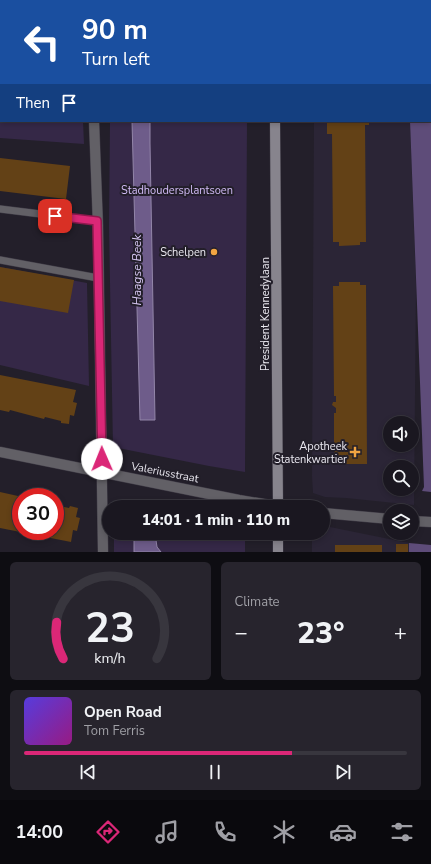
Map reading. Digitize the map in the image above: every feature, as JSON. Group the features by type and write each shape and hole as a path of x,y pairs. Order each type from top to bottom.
{"main road":[{"name":"President Kennedylaan","path":"275,122 280,500"},
{"path":"278,540 278,552"}],"street":[{"path":"94,122 103,552"},
{"name":"Valeriusstraat","path":"0,452 244,500"},
{"path":"330,514 383,518"},
{"path":"419,521 431,522"}],"lane":[{"path":"0,209 97,221"},
{"path":"0,260 98,278"}],"shaded area":[{"path":"314,122 410,122 416,283 415,416 383,416 383,452 414,452 414,460 383,460 383,496 414,496 414,504 325,497 313,493 312,476"},
{"path":"410,122 431,122 431,492 422,491 424,487"},
{"path":"330,527 383,538 383,540 394,540 409,543 409,552 312,552 312,540 330,540"},
{"path":"409,543 431,545 431,552 409,552"}],"green space":[{"path":"0,122 83,122 84,144 0,138"},
{"name":"Stadhoudersplantsoen","path":"110,122 247,122 245,472 113,447 109,227"},
{"path":"0,267 87,283 89,386 0,365"},
{"path":"114,540 245,540 245,552 114,552"}],"water":[{"name":"Haagse Beek","path":"132,122 150,122 155,420 140,420"},
{"path":"134,540 156,540 157,547 161,552 134,552"}],"building":[{"path":"327,122 369,122 369,125 365,125 366,242 360,242 360,245 339,246 339,242 333,242 332,134 327,134"},
{"path":"0,158 70,166 66,199 0,191"},
{"path":"0,267 74,280 68,313 0,301"},
{"path":"339,282 360,282 360,285 366,285 367,464 334,464 334,413 336,413 336,408 332,405 333,402 336,402 336,396 334,396 333,286 339,286"},
{"path":"0,375 76,390 73,402 77,403 74,416 70,415 69,424 61,423 61,421 45,417 44,419 10,410 9,412 0,410"},
{"path":"0,492 12,495 12,530 0,528"},
{"path":"70,506 78,508 76,517 80,518 77,531 73,530 71,542 61,540 64,540 64,507 69,508"},
{"path":"396,544 408,544 408,552 396,552"},
{"path":"335,545 382,545 382,552 335,552"}],"place":[{"name":"Schelpen","path":"214,252"},
{"name":"Apotheek Statenkwartier","path":"355,452"}],"route":[{"path":"55,216 97,221 98,226 102,459"}]}
